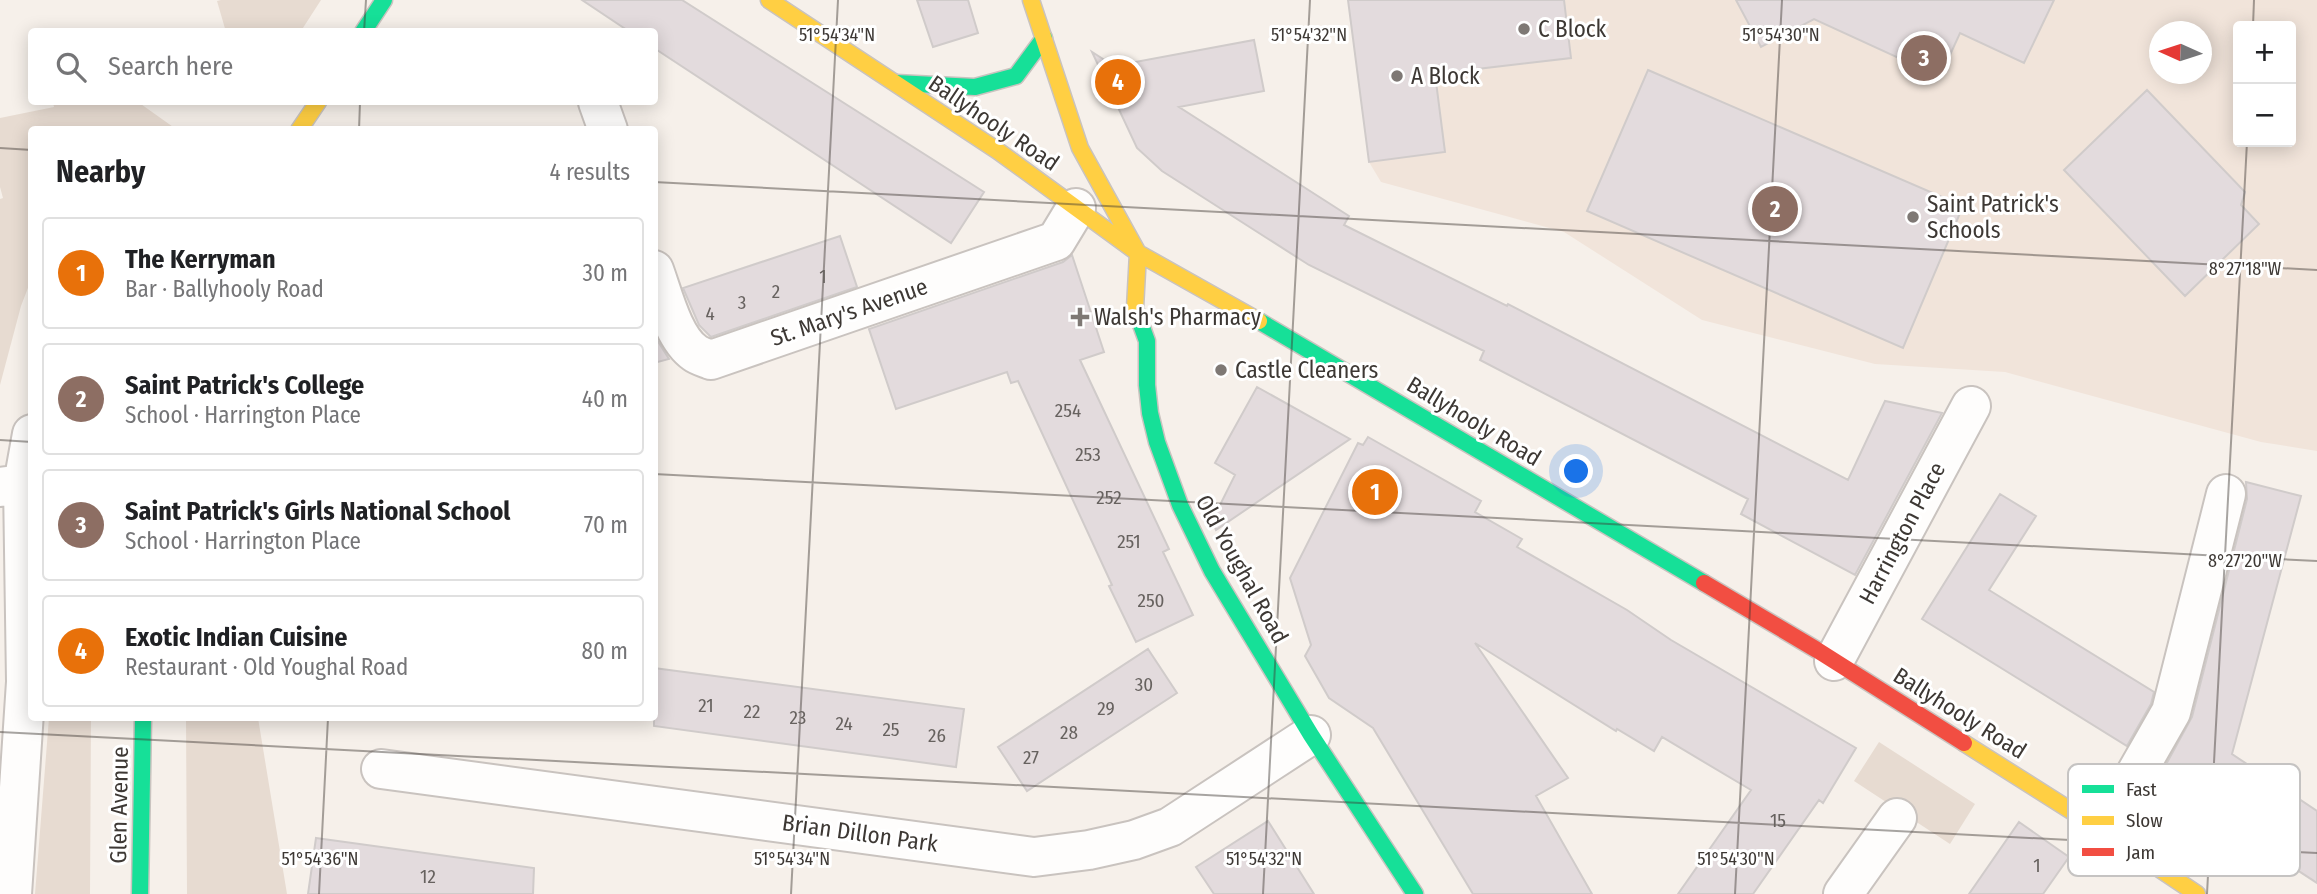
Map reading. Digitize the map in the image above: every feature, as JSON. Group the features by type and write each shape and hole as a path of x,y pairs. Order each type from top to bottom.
{"main road":[{"path":"366,28 384,0"},
{"name":"Ballyhooly Road","path":"769,0 998,151 1138,253 1191,281 1834,661 2068,809"},
{"path":"1031,0 1080,148 1138,253"},
{"path":"894,82 975,87 1016,76 1044,38"},
{"path":"302,126 316,105"},
{"name":"Old Youghal Road","path":"1138,253 1135,311 1147,341 1147,385 1157,442 1181,505 1212,570 1311,735 1415,894"},
{"name":"Glen Avenue","path":"141,894 143,721"},
{"name":"Ballyhooly Road","path":"2170,876 2197,894"}],"street":[{"path":"599,105 607,126"},
{"name":"St. Mary's Avenue","path":"658,281 684,343 696,354 710,360 1056,241 1076,208"},
{"name":"Harrington Place","path":"1834,661 1971,406"},
{"path":"12,894 26,682 11,485 28,444"},
{"path":"2141,764 2171,712 2226,494"},
{"name":"Brian Dillon Park","path":"381,769 1034,857 1089,850 1134,840 1170,827 1311,735"},
{"path":"1843,894 1897,818"}],"shaded area":[{"path":"321,0 303,28 225,28 217,1"},
{"name":"Saint Patrick's Schools","path":"1348,0 2317,0 2317,451 2261,442 2005,372 1875,364 1702,320 1564,232 1381,182 1369,162"},
{"path":"142,105 172,126 28,126 28,288 0,385 0,199 3,198 0,187 0,118 54,107"},
{"path":"49,721 91,721 90,894 35,894"},
{"path":"186,721 258,721 287,894 187,894"},
{"path":"1879,742 1975,804 1950,844 1854,781"}],"building":[{"path":"582,0 682,0 984,192 951,243 658,51 658,28 624,28"},
{"path":"917,0 968,0 978,33 933,47"},
{"path":"1348,0 1564,0 1571,58 1435,74 1445,152 1369,162"},
{"path":"1736,0 2054,0 2024,63 1960,33 1940,77 1814,19 1761,47"},
{"path":"1254,40 1264,91 1179,107 1349,216 1344,225 1507,306 1508,304 1848,480 1885,401 1942,413 1855,575 1741,514 1748,499 1480,360 1484,351 1309,265 1162,171 1137,148 1092,52 1114,66"},
{"path":"1648,70 1963,206 1903,348 1587,211"},
{"path":"2147,90 2245,192 2241,205 2259,224 2185,296 2064,170"},
{"path":"840,236 857,287 711,337 699,325 683,288"},
{"path":"1072,255 1104,352 1080,360 1169,549 1163,552 1193,615 1136,642 1018,381 1011,383 1007,372 896,409 869,329 1063,262"},
{"path":"658,341 669,359 658,362"},
{"path":"1257,387 1350,439 1216,530 1212,521 1235,475 1215,463"},
{"path":"1368,437 1481,501 1475,512 1522,539 1517,547 1856,748 1823,803 1819,800 1753,894 1678,894 1751,790 1662,737 1654,751 1617,729 1616,731 1475,643 1568,778 1536,796 1592,894 1473,894 1373,728 1329,698 1305,656 1311,645 1290,578 1358,443 1363,445"},
{"path":"2246,482 2301,496 2232,754 2247,764 2166,764 2192,717 2247,499"},
{"path":"2000,494 2036,516 1989,590 2154,692 2151,704 2127,746 1922,619"},
{"path":"1148,649 1177,693 1027,791 998,747"},
{"path":"658,669 964,709 956,767 654,726 654,721 658,721"},
{"path":"2300,800 2317,811 2317,883 2300,872"},
{"path":"1268,821 1314,894 1214,894 1196,867"},
{"path":"2019,822 2068,856 2043,894 1969,894"},
{"path":"316,838 534,868 533,894 308,894"}],"traffic: fast":[{"path":"366,28 384,0"},
{"path":"896,83 975,87 1016,76 1044,38"},
{"path":"1135,308 1147,341 1150,413 1157,442 1180,505 1212,571 1311,735 1415,894"},
{"path":"1259,321 1704,583"},
{"path":"140,894 143,721"}],"traffic: slow":[{"path":"769,0 998,151 1138,253 1259,321"},
{"path":"1031,0 1080,148 1138,253 1135,308"},
{"path":"302,126 316,105"},
{"path":"1964,743 2068,809"},
{"path":"2170,876 2197,894"}],"traffic: jam":[{"path":"1704,583 1817,650 1964,743"}],"place":[{"name":"C Block","path":"1524,29"},
{"name":"Saint Patrick's Girls National School","path":"1924,58"},
{"name":"A Block","path":"1397,76"},
{"name":"Exotic Indian Cuisine","path":"1118,82"},
{"name":"Saint Patrick's College","path":"1775,209"},
{"name":"Saint Patrick's Schools","path":"1913,217"},
{"name":"Walsh's Pharmacy","path":"1080,317"},
{"name":"Castle Cleaners","path":"1221,370"},
{"name":"The Kerryman","path":"1375,492"}]}
